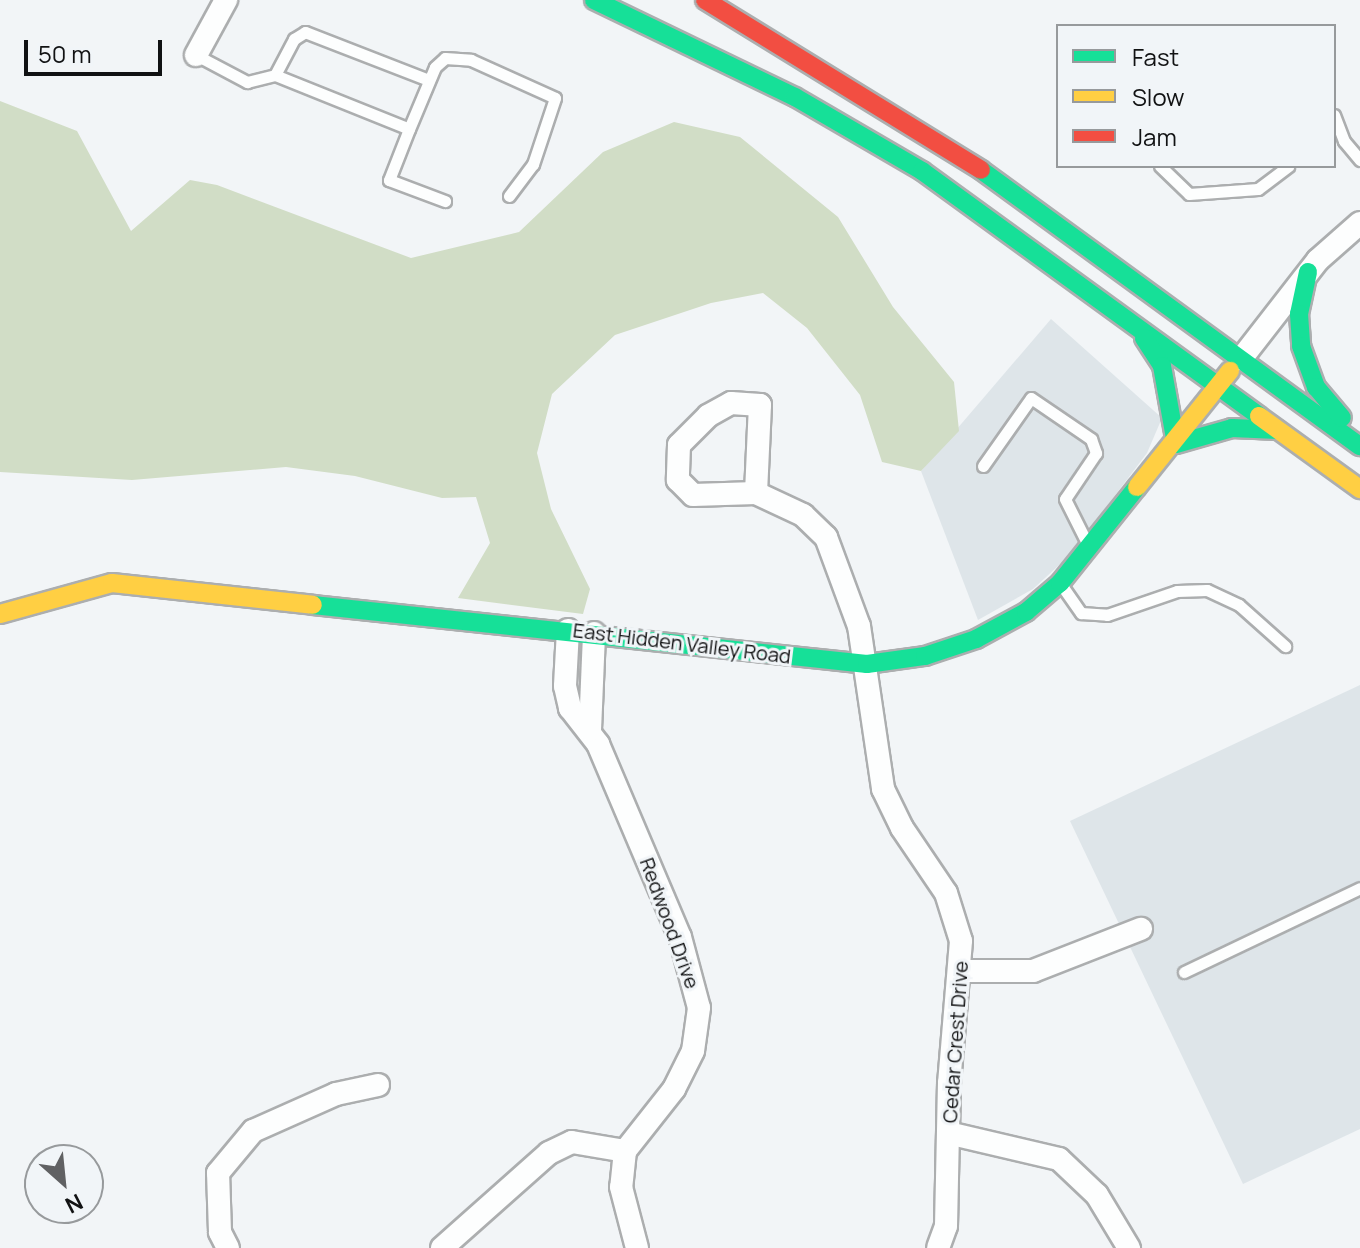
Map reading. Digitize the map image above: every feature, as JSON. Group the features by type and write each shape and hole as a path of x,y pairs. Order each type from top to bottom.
{"main road":[{"path":"594,0 795,97 922,171 1360,489"},
{"path":"705,0 942,142 1360,446"},
{"path":"1308,272 1299,314 1308,370 1360,438"},
{"path":"1121,315 1152,346 1162,366 1176,444 1232,428 1278,430"},
{"name":"East Hidden Valley Road","path":"0,614 112,583 867,664 925,656 976,639 1026,612 1060,583 1092,550 1241,359"}],"street":[{"path":"196,55 226,0"},
{"path":"1241,359 1308,272 1360,223"},
{"path":"731,403 760,405 756,493 693,495 678,480 679,445 708,416 731,403"},
{"name":"Cedar Crest Drive","path":"756,493 803,515 826,537 840,563 867,664 875,758 883,789 902,828 946,893 961,941 948,1133 946,1226 938,1248"},
{"name":"Redwood Drive","path":"568,630 566,696 570,708 590,730 680,937 699,1008 693,1051 680,1076 625,1151"},
{"name":"Redwood Drive","path":"590,730 594,633"},
{"path":"961,971 1033,971 1141,929"},
{"path":"228,1248 220,1232 218,1173 253,1131 336,1094 378,1085"},
{"path":"948,1133 1059,1159 1097,1195 1129,1248"},
{"path":"442,1248 549,1153 572,1142 625,1151 621,1187 637,1248"}],"lane":[{"path":"275,75 294,39 305,32 429,80"},
{"path":"196,55 247,82 275,75 409,129"},
{"path":"445,201 389,180 435,67 455,56 555,98 533,164 509,196"},
{"path":"1339,142 1360,160"},
{"path":"1162,168 1189,194 1258,189 1285,168"},
{"path":"983,466 1031,398 1091,439 1096,453 1065,499 1092,550"},
{"path":"1060,583 1081,613 1107,615 1177,591 1207,590 1239,605 1285,646"},
{"path":"1184,972 1360,888"}],"shaded area":[{"path":"1051,319 1162,418 1147,453 1070,555 1033,589 978,620 921,471"},
{"path":"1360,685 1360,1129 1243,1184 1070,821"}],"green space":[{"path":"0,101 77,131 131,231 190,180 217,185 411,258 519,232 603,152 674,122 740,137 838,217 893,307 954,382 959,431 921,471 882,462 860,395 807,328 763,293 711,303 615,335 552,394 537,453 551,509 590,589 583,614 458,598 490,543 476,497 442,498 355,476 286,467 132,480 0,472"}],"traffic: fast":[{"path":"594,0 795,97 922,171 1259,416"},
{"path":"981,170 1360,446"},
{"path":"1308,272 1299,314 1301,346 1316,387 1342,418"},
{"path":"1144,338 1162,366 1176,444 1232,428 1278,430"},
{"path":"313,605 867,664 925,656 976,639 1026,612 1060,583 1137,487"}],"traffic: slow":[{"path":"1137,487 1230,371"},
{"path":"1259,416 1360,489"},
{"path":"0,614 112,583 313,605"}],"traffic: jam":[{"path":"705,0 981,170"}]}
